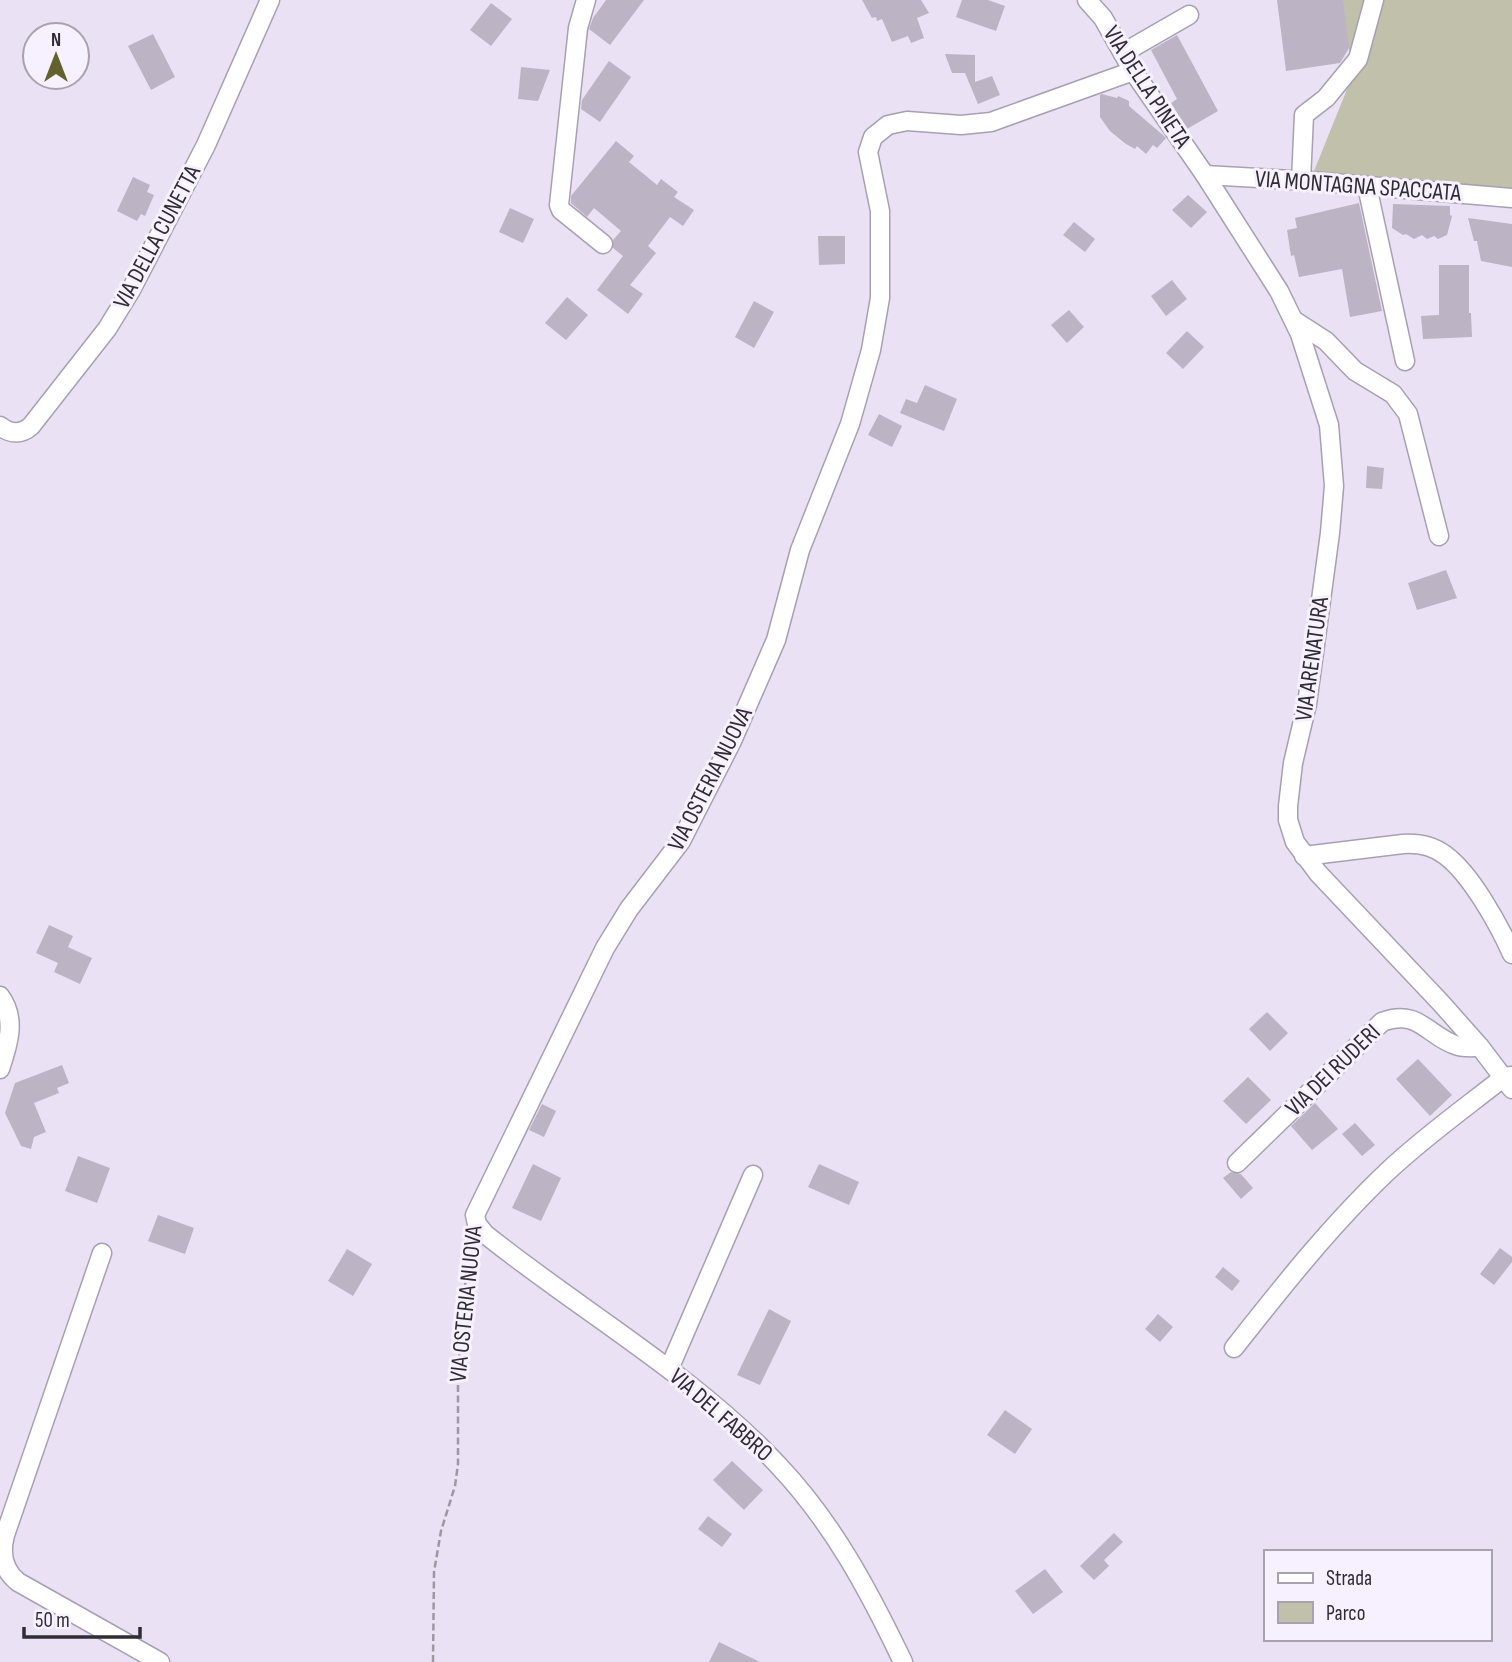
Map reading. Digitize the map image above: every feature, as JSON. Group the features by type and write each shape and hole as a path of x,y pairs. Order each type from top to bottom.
{"street":[{"name":"VIA DELLA CUNETTA","path":"0,426 16,433 31,426 101,338 120,309 206,145 270,0"},
{"path":"586,0 578,28 559,205 563,212 603,244"},
{"name":"VIA DELLA PINETA","path":"1087,0 1102,18 1133,71 1205,175"},
{"path":"1301,181 1304,115 1325,98 1358,59 1374,0"},
{"path":"1123,53 1189,15"},
{"name":"VIA OSTERIA NUOVA","path":"477,1224 475,1214 478,1206 599,958 622,919 670,857 692,823 732,741 776,640 800,550 850,424 876,329 881,228 878,196 868,152 872,139 882,128 907,121 961,125 991,122 1133,71"},
{"name":"VIA MONTAGNA SPACCATA","path":"1205,175 1512,198"},
{"name":"VIA ARENATURA","path":"1205,175 1279,291 1295,321 1329,425 1333,508 1307,704 1293,763 1289,798 1290,827 1295,842 1304,856 1509,1081"},
{"path":"1367,186 1405,361"},
{"path":"1295,321 1326,341 1355,371 1387,390 1402,404 1408,414 1439,536"},
{"path":"1304,856 1404,844 1434,849 1455,864 1478,894 1512,954"},
{"path":"0,996 8,1011 10,1031 0,1069"},
{"name":"VIA DEI RUDERI","path":"1237,1163 1382,1022 1408,1019 1419,1022 1457,1045 1480,1047"},
{"path":"1234,1348 1297,1269 1372,1187 1430,1134 1509,1081"},
{"path":"669,1369 753,1175"},
{"name":"VIA DEL FABBRO","path":"477,1224 489,1237 669,1369 764,1450 831,1530 857,1570 903,1662"},
{"path":"102,1253 5,1535 2,1555 8,1572 18,1582 160,1662"}],"path":[{"name":"VIA OSTERIA NUOVA","path":"433,1662 433,1572 457,1475 458,1373 467,1246 470,1234 477,1224"}],"green space":[{"path":"1314,0 1512,0 1512,198 1310,181 1358,62"}],"building":[{"path":"606,0 644,0 610,45 589,29 593,18"},
{"path":"862,0 921,0 929,13 917,18 924,38 911,43 908,36 892,42 882,19 877,21 876,17 872,18"},
{"path":"962,0 988,0 1005,6 996,31 956,17"},
{"path":"1277,0 1343,0 1349,48 1340,63 1286,71"},
{"path":"491,3 512,19 491,46 470,30"},
{"path":"153,34 175,77 151,90 128,46"},
{"path":"1177,35 1218,111 1187,129 1171,103 1177,99 1151,50"},
{"path":"945,54 975,55 975,82 992,76 1000,95 978,104 965,73 952,73"},
{"path":"609,61 631,77 600,122 581,109 582,100"},
{"path":"521,67 550,70 538,101 518,99"},
{"path":"1102,94 1129,101 1129,106 1166,138 1157,148 1153,145 1146,154 1137,146 1135,149 1126,144 1110,131 1100,117"},
{"path":"616,141 634,156 629,162 657,185 661,179 678,192 674,197 694,210 683,226 670,217 648,246 656,253 630,285 643,294 628,314 597,290 623,256 613,248 613,240 621,231 594,208 587,217 571,203 571,196"},
{"path":"133,177 150,185 147,192 154,195 145,216 141,214 137,221 117,211"},
{"path":"1188,195 1207,212 1191,228 1172,210"},
{"path":"1359,203 1382,311 1350,317 1342,269 1299,277 1294,255 1291,256 1287,230 1297,228 1295,218"},
{"path":"1393,204 1450,206 1452,216 1447,235 1438,239 1434,236 1427,239 1422,235 1414,239 1403,235 1392,228"},
{"path":"510,208 534,219 523,243 499,232"},
{"path":"1468,218 1512,224 1512,267 1481,261"},
{"path":"1074,222 1095,239 1085,252 1063,235"},
{"path":"818,236 845,236 845,264 819,265"},
{"path":"1439,265 1469,265 1472,337 1423,339 1421,316 1439,315"},
{"path":"1172,280 1187,299 1166,316 1151,296"},
{"path":"567,297 588,315 566,340 545,323"},
{"path":"754,301 774,312 754,348 735,337"},
{"path":"1069,310 1084,327 1067,343 1051,325"},
{"path":"1187,331 1204,347 1183,369 1166,353"},
{"path":"925,385 957,399 944,431 900,413 906,399 917,403"},
{"path":"879,414 902,426 892,447 868,435"},
{"path":"1367,466 1384,468 1382,489 1366,488"},
{"path":"1446,570 1457,598 1417,610 1408,583"},
{"path":"49,925 73,936 68,947 92,958 80,984 54,972 58,963 36,953"},
{"path":"1267,1012 1288,1033 1270,1051 1249,1029"},
{"path":"1418,1059 1452,1095 1430,1116 1396,1079"},
{"path":"62,1065 69,1083 57,1088 59,1093 34,1103 46,1132 34,1137 31,1149 21,1146 5,1113 15,1083"},
{"path":"1248,1077 1271,1100 1246,1124 1223,1101"},
{"path":"1315,1103 1338,1129 1312,1150 1291,1126"},
{"path":"542,1104 556,1111 544,1137 529,1130"},
{"path":"1355,1123 1375,1145 1362,1156 1342,1134"},
{"path":"78,1156 110,1168 97,1203 65,1191"},
{"path":"533,1164 561,1178 541,1221 512,1208"},
{"path":"819,1164 859,1182 849,1205 808,1187"},
{"path":"1231,1172 1241,1174 1253,1188 1241,1199 1223,1178"},
{"path":"158,1215 194,1228 185,1254 148,1241"},
{"path":"1500,1248 1512,1257 1512,1262 1494,1285 1480,1274"},
{"path":"347,1249 372,1264 353,1296 328,1281"},
{"path":"1223,1267 1240,1281 1232,1291 1215,1277"},
{"path":"769,1309 791,1321 760,1385 737,1375"},
{"path":"1158,1314 1173,1327 1160,1342 1145,1329"},
{"path":"1005,1410 1032,1429 1015,1454 987,1435"},
{"path":"732,1461 763,1490 744,1510 713,1480"},
{"path":"708,1516 732,1534 722,1547 698,1529"},
{"path":"1114,1533 1123,1542 1104,1560 1109,1566 1094,1580 1080,1566"},
{"path":"1045,1569 1063,1592 1033,1614 1015,1591"},
{"path":"719,1642 760,1662 709,1662"}]}
